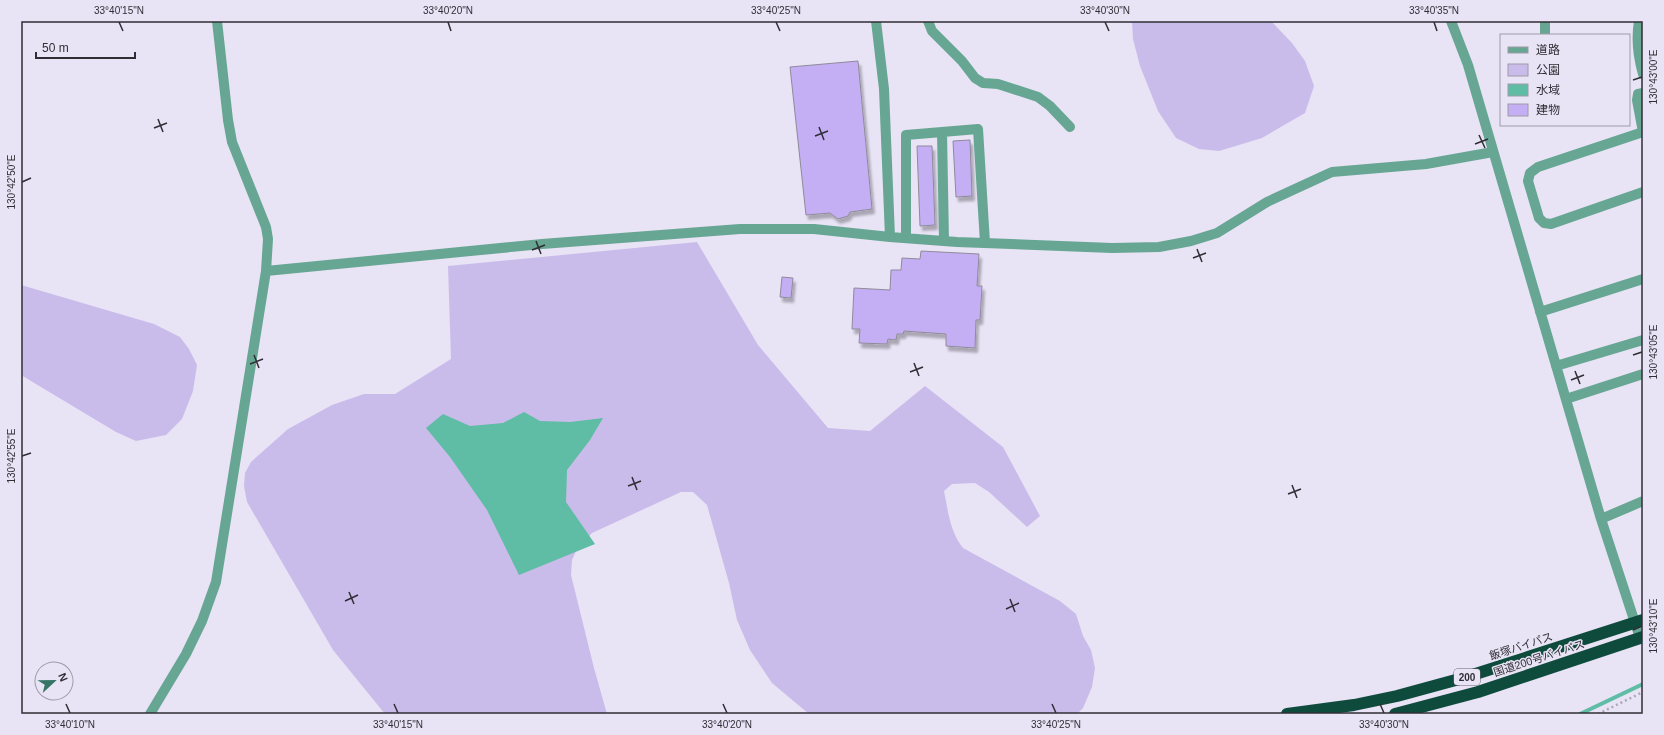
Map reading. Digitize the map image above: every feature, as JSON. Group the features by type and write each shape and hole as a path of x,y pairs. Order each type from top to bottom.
{"highway":[{"name":"飯塚バイパス","path":"1287,714 1354,705 1397,696 1464,678 1639,621"},
{"name":"国道200号バイパス","path":"1395,714 1478,692 1641,637"}],"street":[{"path":"150,714 186,654 202,621 216,582 266,271 268,239 266,227 232,142 228,120 217,21"},
{"path":"876,21 884,88 890,237"},
{"path":"928,21 932,32 962,61 975,78 984,83 998,84 1038,97 1050,106 1070,127"},
{"path":"1451,21 1468,65 1602,519 1639,621 1641,637"},
{"path":"1545,21 1545,34"},
{"path":"1638,21 1634,58 1643,74"},
{"path":"1643,93 1638,94 1637,100 1643,132 1538,167 1530,173 1528,181 1539,218 1544,223 1551,224 1643,192"},
{"path":"906,238 906,134 978,129 984,243"},
{"path":"942,132 944,241"},
{"path":"266,271 542,244 740,229 814,229 890,237 984,243 1112,248 1159,247 1191,241 1217,233 1267,202 1332,172 1426,164 1493,152"},
{"path":"1540,312 1643,279"},
{"path":"1556,366 1643,340"},
{"path":"1566,399 1643,374"},
{"path":"1602,519 1643,501"}],"path":[{"path":"1598,714 1643,692"}],"green space":[{"path":"1132,21 1271,21 1292,43 1305,61 1314,86 1305,113 1262,138 1219,151 1199,149 1176,138 1158,111 1140,66 1133,39"},
{"path":"697,242 758,345 828,428 870,431 925,386 1003,447 1040,516 1027,527 989,492 975,483 952,484 944,491 950,521 955,535 963,548 1060,601 1076,614 1083,636 1091,650 1095,668 1092,687 1083,708 1077,714 809,714 772,683 750,650 737,620 729,583 707,505 693,492 681,492 592,533 577,549 572,560 571,575 607,714 385,714 333,650 247,502 244,486 245,473 251,462 288,429 332,405 364,394 395,394 451,359 448,266"},
{"path":"21,285 154,324 180,337 189,349 197,365 193,391 182,419 166,435 136,441 116,432 21,375"}],"water":[{"path":"524,412 540,421 570,422 603,418 590,440 567,470 566,502 595,544 519,575 487,510 450,457 426,428 443,414 470,426 503,423"}],"building":[{"path":"858,61 872,209 850,212 848,216 838,219 830,213 806,215 790,67"},
{"path":"970,140 972,196 956,197 953,141"},
{"path":"917,146 932,146 935,225 920,226"},
{"path":"921,251 979,254 977,286 982,286 980,320 976,320 975,348 946,346 946,334 904,331 903,334 897,334 896,340 888,339 887,344 859,343 860,329 852,329 854,288 890,290 891,270 901,270 902,258 920,259"},
{"path":"782,277 793,278 791,298 780,297"}],"waterway":[{"path":"1580,714 1643,684"}]}
